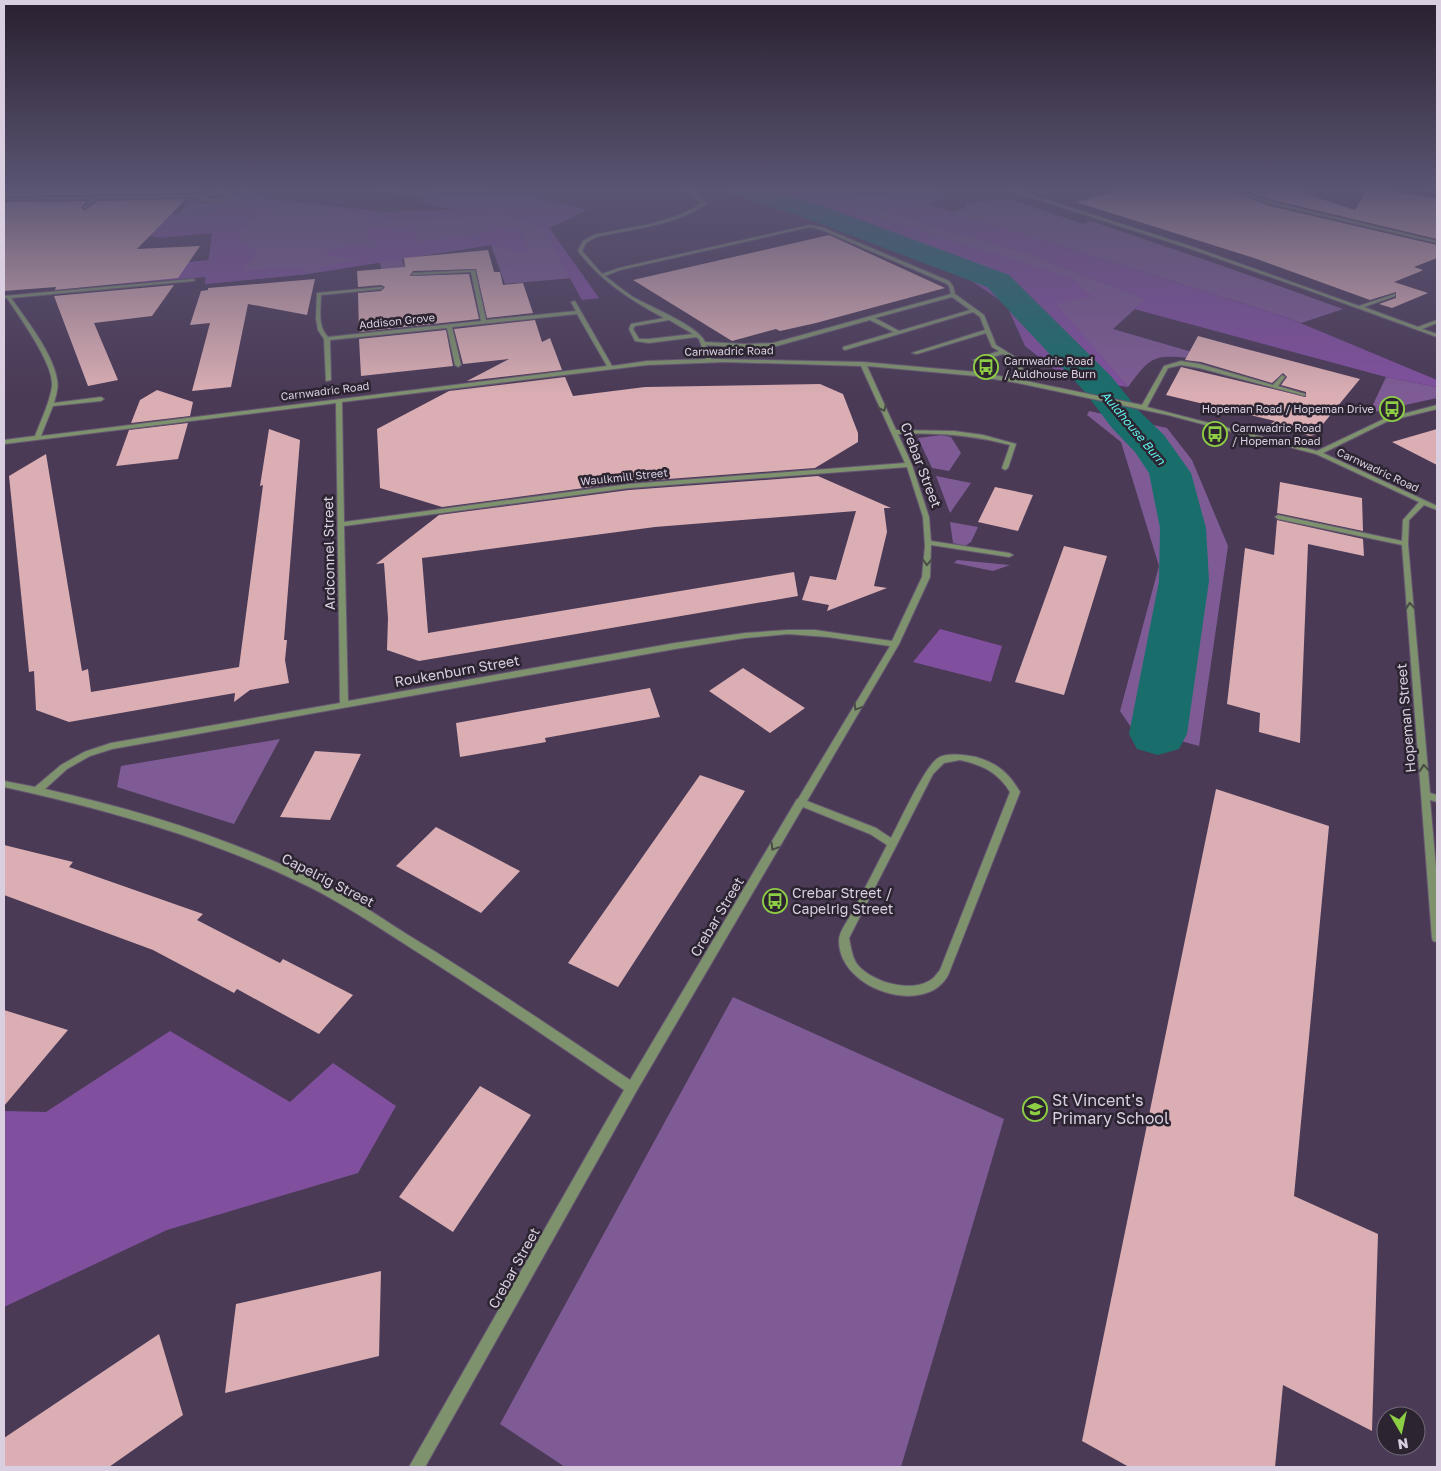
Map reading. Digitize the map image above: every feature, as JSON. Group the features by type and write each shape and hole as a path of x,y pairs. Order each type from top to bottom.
{"street":[{"path":"585,257 601,276 632,297 697,335 703,343 709,361"},
{"path":"601,276 619,268 671,257"},
{"path":"888,257 947,282 951,286 953,295 982,316 994,346 1021,366 1018,381"},
{"path":"1217,257 1437,336"},
{"path":"413,274 473,271 484,322"},
{"path":"38,437 54,390 55,380 43,352 6,297 193,280"},
{"path":"328,380 327,339 318,328 320,294 381,288"},
{"path":"703,343 746,346 773,345 953,295"},
{"path":"1360,307 1394,295"},
{"path":"572,302 610,368"},
{"path":"845,348 974,310"},
{"name":"Addison Grove","path":"327,339 578,312"},
{"path":"670,318 634,325 631,329 637,340 649,342 697,335"},
{"path":"871,318 898,332"},
{"path":"1418,328 1437,321"},
{"path":"449,326 458,366"},
{"path":"915,352 987,331"},
{"path":"976,360 1003,352"},
{"name":"Carnwadric Road","path":"4,442 647,363 785,361 863,364 976,374 1169,413 1318,453 1437,508"},
{"path":"1143,408 1166,367 1181,363 1200,366 1303,395"},
{"name":"Crebar Street","path":"417,1467 632,1088 895,644 926,577 926,517 909,465 863,364"},
{"path":"1274,387 1282,377"},
{"path":"49,405 100,399"},
{"name":"Ardconnel Street","path":"339,400 344,705"},
{"path":"1318,453 1386,420 1437,407"},
{"path":"894,432 935,430 992,438 1012,444 1005,468"},
{"name":"Waulkmill Street","path":"342,524 629,486 909,465"},
{"name":"Hopeman Street","path":"1423,502 1406,520 1405,544 1437,938"},
{"path":"1278,517 1405,544"},
{"path":"927,542 1009,554"},
{"name":"Roukenburn Street","path":"38,791 64,767 87,754 111,746 743,636 788,632 827,634 895,644"},
{"path":"960,757 980,761 996,768 1008,778 1015,792 944,973 936,984 918,990 897,990 875,983 859,973 848,958 844,938 892,843 930,772 941,760 960,757"},
{"name":"Capelrig Street","path":"4,784 141,818 226,845 340,898 483,987 632,1088"},
{"path":"1426,794 1437,799"},
{"path":"800,802 873,831 892,843"}],"shaded area":[{"path":"209,257 417,257 402,259 405,270 384,281 380,262 308,274 205,284"},
{"path":"209,257 254,257 242,271 300,267 308,274 205,284 206,277 118,284 178,263 209,260"},
{"path":"335,257 418,257 321,272 316,268 359,259"},
{"path":"495,257 569,257 584,277 505,284"},
{"path":"558,257 569,257 599,298 582,300"},
{"path":"918,257 1004,257 1070,277 1092,296 1056,304 1128,387 1065,378 1025,346 1006,304 956,271"},
{"path":"944,257 1035,257 1146,299 1113,329 1192,352 1188,358 1166,357 1152,360 1141,370 1128,387 1055,304"},
{"path":"1035,257 1095,257 1286,317 1437,380 1437,387 1386,377 1134,309 1145,299"},
{"path":"1095,257 1196,257 1343,309 1301,323"},
{"path":"1386,377 1437,387 1437,398 1369,413"},
{"path":"1089,411 1167,428 1192,460 1228,546 1199,746 1131,727 1120,711 1159,566 1121,442 1087,415"},
{"path":"941,435 951,437 961,453 949,471 932,468 918,438"},
{"path":"936,476 971,483 950,513"},
{"path":"950,522 978,527 971,542 965,546 953,543"},
{"path":"957,560 1010,565 993,571 954,563"},
{"path":"940,629 1002,646 991,682 913,662"},
{"path":"280,739 234,824 117,787 121,766"},
{"path":"733,997 1004,1119 901,1467 565,1467 500,1424"},
{"path":"170,1031 290,1102 333,1063 396,1106 358,1173 167,1230 4,1307 4,1111 46,1112"}],"building":[{"path":"4,257 193,257 178,278 55,290 56,287 4,291"},
{"path":"490,257 494,272 500,272 503,285 523,283 533,313 487,318 476,269 413,271 410,276 469,274 479,319 359,332 358,293 381,291 385,287 381,285 358,287 357,271 405,267 404,258"},
{"path":"735,257 876,257 945,288 816,323 780,331 776,329 732,341 633,280"},
{"path":"1250,257 1437,257 1414,267 1423,270 1394,282 1428,293 1392,308 1379,304 1396,298 1396,292 1370,300"},
{"path":"315,279 307,315 248,304 231,387 192,391 210,323 190,325 201,291 208,290 208,288"},
{"path":"174,285 152,316 94,323 118,380 88,386 54,296"},
{"path":"535,320 542,342 550,338 562,370 467,381 509,359 463,364 454,329"},
{"path":"446,330 453,366 361,376 359,339"},
{"path":"1198,336 1360,379 1314,435 1310,436 1271,424 1275,421 1166,395 1181,367 1306,397 1306,392 1281,385 1287,377 1283,373 1272,383 1201,362 1185,360"},
{"path":"565,377 573,396 645,387 820,384 843,394 858,433 858,442 815,468 629,482 442,507 380,488 377,429 449,391"},
{"path":"157,390 193,402 190,416 131,423 140,400"},
{"path":"188,423 178,459 116,466 129,430"},
{"path":"269,429 300,440 284,640 287,640 285,660 289,683 250,690 234,702 235,693 69,722 36,710 34,671 29,672 9,476 46,454 82,671 88,669 91,692 239,667 263,485 260,486"},
{"path":"1437,429 1437,465 1392,442"},
{"path":"818,476 891,508 884,508 887,532 874,586 887,588 827,611 829,605 802,600 810,576 836,580 856,511 655,527 422,558 428,633 794,572 798,596 419,661 387,650 388,618 384,563 376,564 439,515 629,490"},
{"path":"1280,482 1362,498 1363,531 1277,513"},
{"path":"995,487 1033,495 1018,531 978,522"},
{"path":"1277,520 1363,539 1364,556 1308,544 1300,743 1259,732 1260,713 1227,704 1245,548 1274,555"},
{"path":"1064,546 1107,556 1064,695 1015,682"},
{"path":"743,668 805,708 770,733 709,691"},
{"path":"650,688 660,717 545,738 546,742 460,757 456,723"},
{"path":"315,751 361,754 330,820 280,817"},
{"path":"700,775 745,791 618,987 568,963"},
{"name":"St Vincent's Primary School","path":"1216,789 1329,826 1294,1196 1378,1234 1372,1431 1283,1385 1275,1467 1129,1467 1082,1441"},
{"path":"436,827 520,871 481,913 396,866"},
{"path":"4,845 73,862 69,867 203,914 197,920 280,963 283,959 353,995 319,1034 237,989 234,993 153,950 4,895"},
{"path":"4,1010 68,1030 4,1106"},
{"path":"480,1086 531,1115 453,1232 399,1197"},
{"path":"381,1271 379,1356 225,1393 236,1304"},
{"path":"159,1334 183,1415 109,1467 4,1467 4,1438"}],"waterway":[{"name":"Auldhouse Burn","path":"933,257 998,281 1097,383 1126,420 1150,444 1170,473 1183,528 1184,581 1158,734"}],"place":[{"name":"Carnwadric Road / Auldhouse Burn","path":"986,367"},
{"name":"Hopeman Road / Hopeman Drive","path":"1392,409"},
{"name":"Carnwadric Road / Hopeman Road","path":"1215,434"},
{"name":"Crebar Street / Capelrig Street","path":"775,901"},
{"name":"St Vincent's Primary School","path":"1035,1109"}]}
